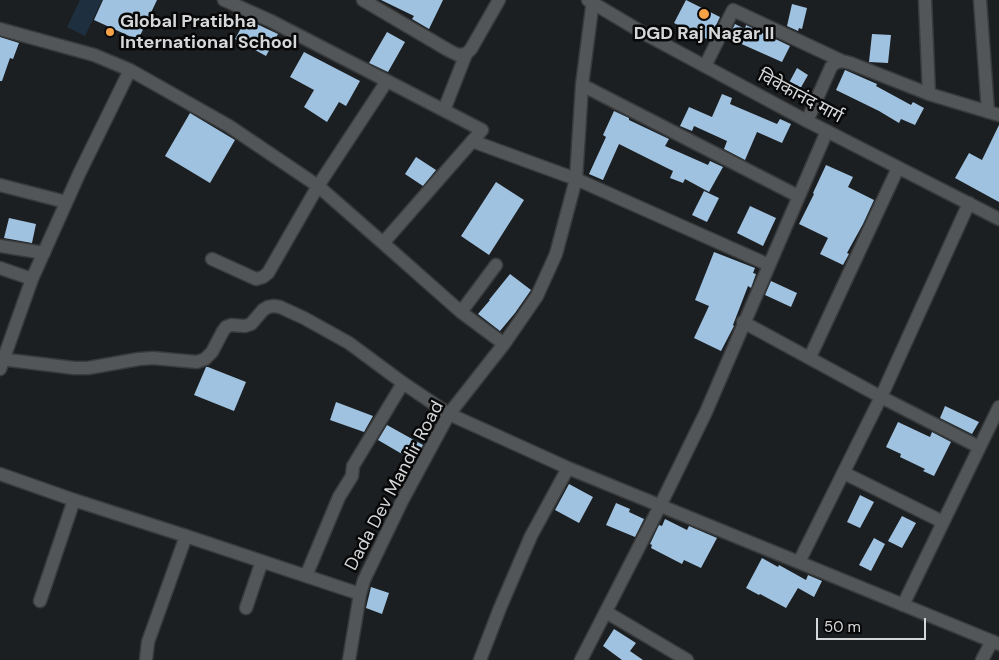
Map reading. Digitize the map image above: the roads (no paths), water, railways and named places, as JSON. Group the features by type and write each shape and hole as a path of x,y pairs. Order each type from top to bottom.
{"street":[{"path":"224,0 271,21 482,130 384,243"},
{"path":"364,0 448,50 458,55 466,54"},
{"path":"444,110 466,54 499,0"},
{"path":"925,0 929,94"},
{"path":"704,66 733,10 842,61 929,94 994,114 980,0"},
{"name":"विवेकानंद मार्ग","path":"591,1 645,34 807,122 999,219"},
{"name":"Dada Dev Mandir Road","path":"349,660 364,580 402,501 449,414 504,344 537,296 556,254 576,179 582,85 591,1"},
{"path":"0,29 94,56 130,70 229,126 318,186 461,312 504,344"},
{"path":"807,122 831,67 835,63 842,61"},
{"path":"130,70 66,202 32,280 1,363 88,368 153,358 197,362 205,359 212,352 226,327 251,324 268,307 280,307 349,343 449,414 568,468 995,642 982,660"},
{"path":"212,259 256,279 263,277 268,272 318,186 387,81"},
{"path":"582,85 798,196"},
{"path":"582,660 706,412 743,322 827,131"},
{"path":"472,140 576,179 769,264"},
{"path":"810,357 898,168"},
{"path":"0,185 66,202"},
{"path":"799,562 881,397 969,203"},
{"path":"0,246 44,253"},
{"path":"461,312 496,265"},
{"path":"0,268 32,280"},
{"path":"743,322 881,397 979,447"},
{"path":"306,576 338,497 352,476 353,466 403,382"},
{"path":"903,605 999,407"},
{"path":"480,660 531,536 568,468"},
{"path":"844,473 943,522"},
{"path":"0,474 360,594"},
{"path":"40,601 74,500"},
{"path":"146,660 148,642 186,536"},
{"path":"246,608 262,561"},
{"path":"606,612 666,655 687,660"}],"place":[{"name":"DGD Raj Nagar II","path":"704,14"},
{"name":"Global Pratibha International School","path":"110,32"}]}
